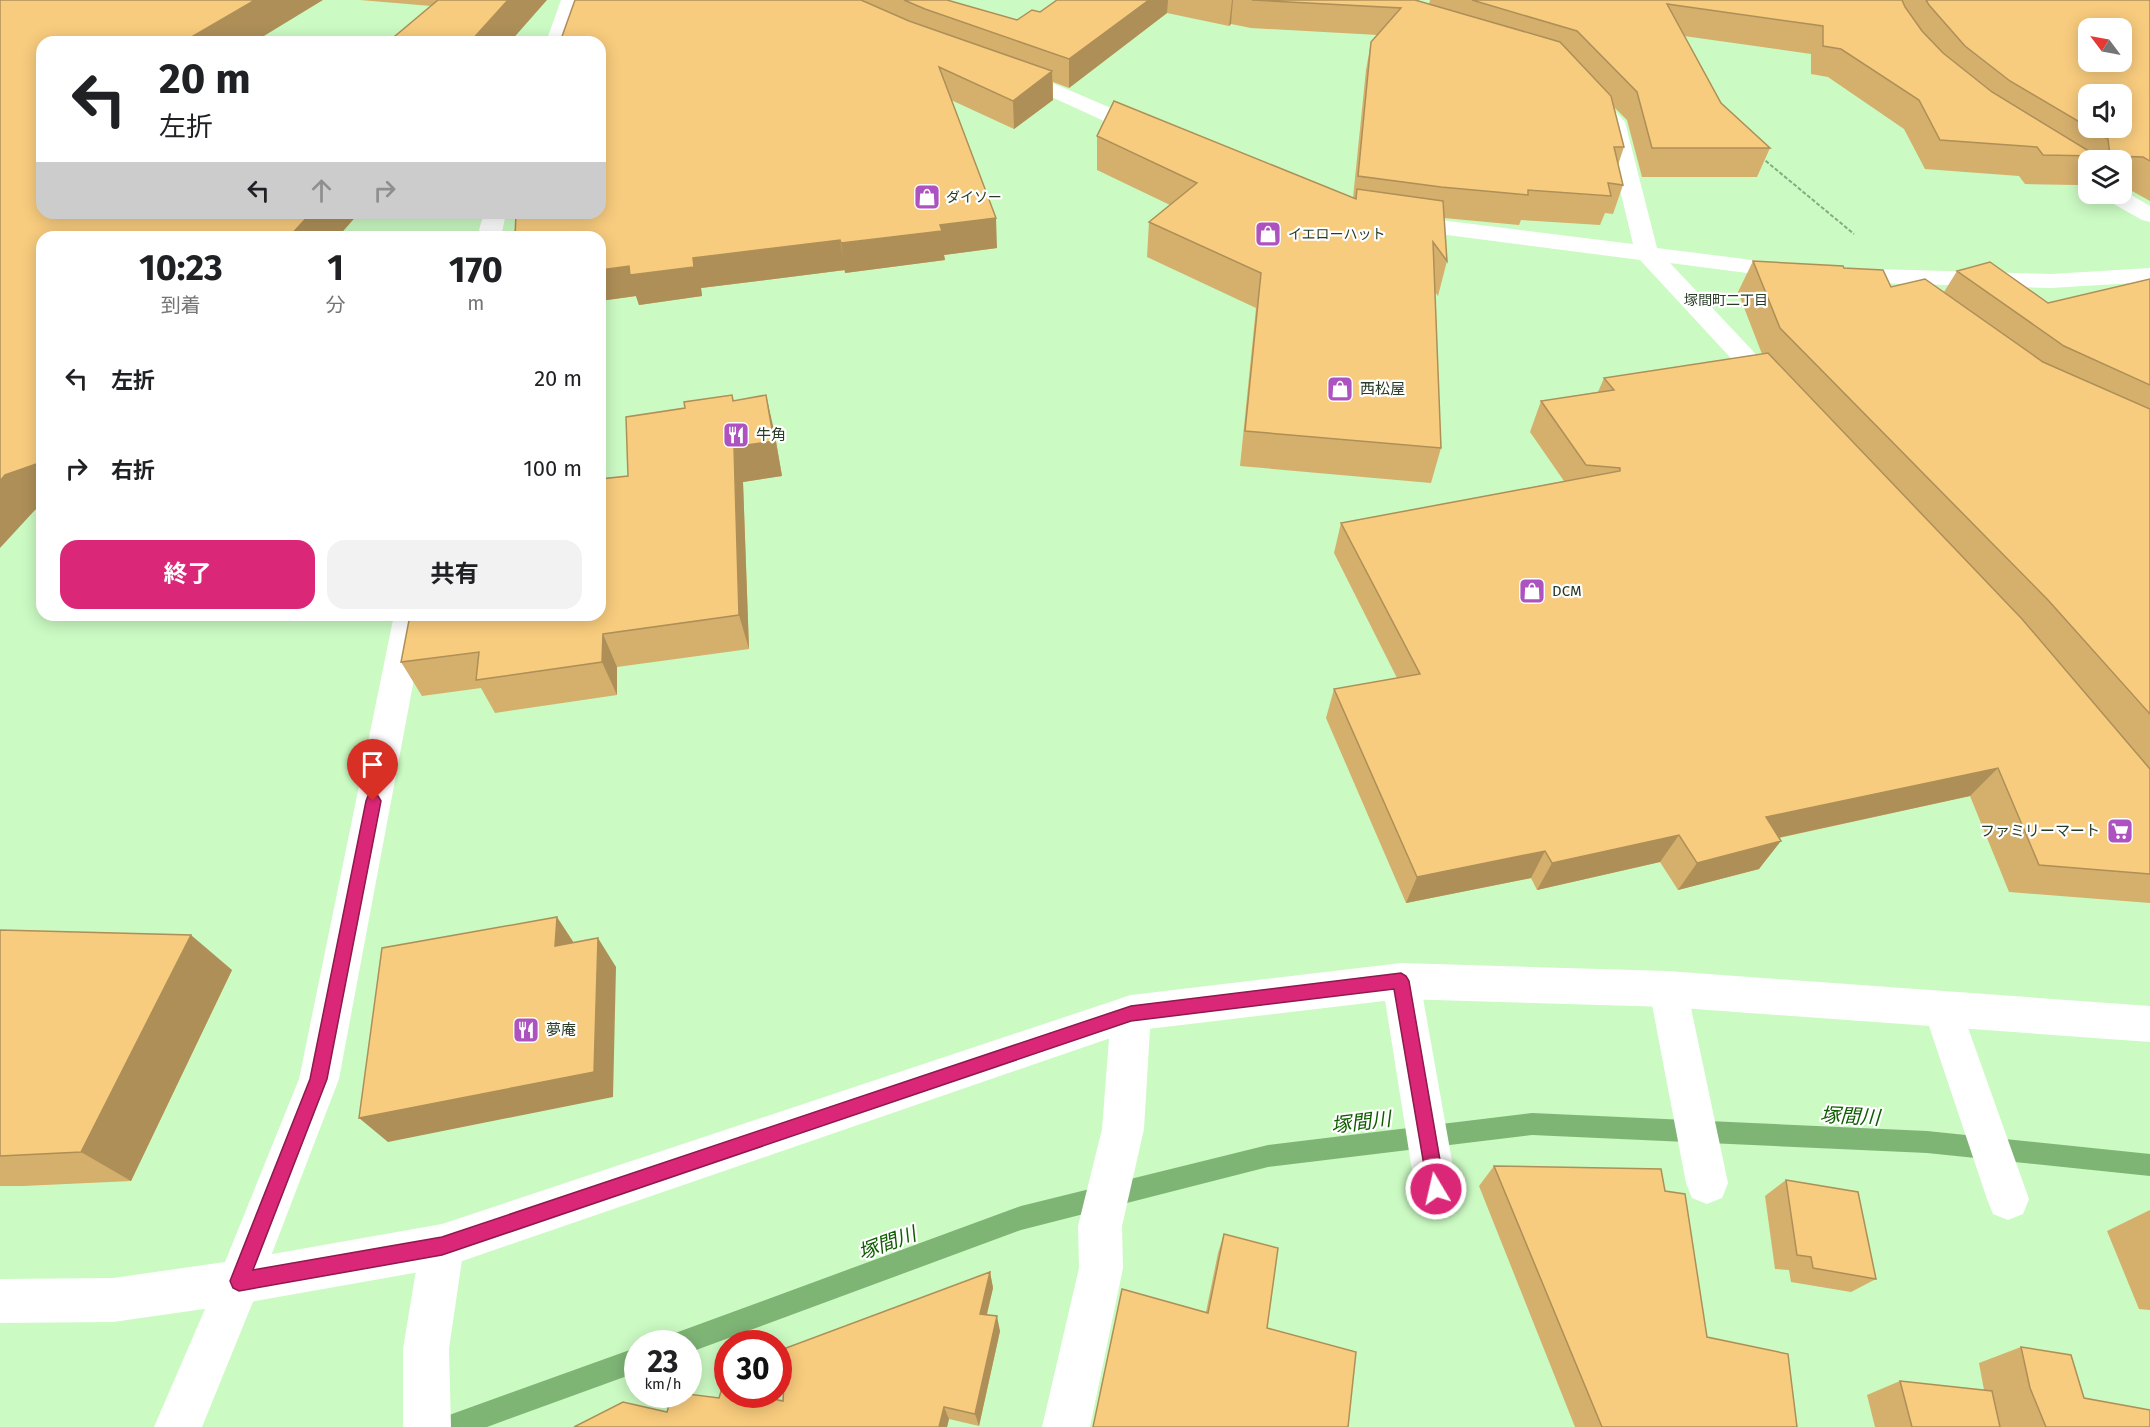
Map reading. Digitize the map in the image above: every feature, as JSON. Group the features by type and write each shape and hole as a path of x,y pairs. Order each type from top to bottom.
{"street":[{"path":"558,36 570,0"},
{"path":"986,66 1041,85 1171,142"},
{"path":"1591,97 1614,122 1647,253 1792,408"},
{"path":"2131,204 2150,215"},
{"path":"1376,219 1903,286 2150,275"},
{"path":"178,1427 319,1079 409,621"},
{"path":"0,1301 113,1300 442,1246 1131,1013 1401,981 1668,989 1943,1011 2150,1024"},
{"path":"1401,981 1436,1189"},
{"path":"1668,989 1707,1183"},
{"path":"1943,1011 2007,1199"},
{"path":"1066,1427 1101,1268 1100,1226 1123,1129 1131,1013"},
{"path":"427,1427 426,1349 442,1246"}],"path":[{"path":"1753,150 1903,286"}],"building":[{"path":"0,0 255,0 193,36 36,36 36,219 306,219 294,231 36,231 36,464 5,475 0,481"},
{"path":"438,0 508,0 475,36 395,36"},
{"path":"575,0 861,0 909,21 1052,71 1013,101 939,67 996,218 940,225 942,231 841,243 840,240 693,258 694,267 630,275 629,266 606,269 606,231 515,231 516,219 606,219 606,36 562,36"},
{"path":"904,0 947,0 1017,20 1032,10 1040,12 1057,0 1149,0 1069,59"},
{"path":"1252,0 1415,0 1560,42 1611,96 1624,147 1614,147 1623,185 1608,183 1611,196 1528,190 1528,195 1358,176 1371,42 1401,8"},
{"path":"1472,0 1902,0 1922,31 1943,53 1992,92 2087,150 2078,150 2078,156 2043,155 2037,147 1940,140 1919,100 1841,49 1823,46 1823,26 1667,4 1721,103 1770,148 1652,148 1637,92 1577,31"},
{"path":"1926,0 2150,0 2150,161 2143,157 2132,157 2132,150 2109,150 2106,138 2132,138 2132,84 2078,84 2078,121 2010,81 1965,46"},
{"path":"1114,101 1356,199 1357,189 1443,201 1447,261 1433,242 1441,448 1245,431 1261,273 1149,222 1197,183 1097,136"},
{"path":"1753,261 1883,270 1891,287 1925,279 2043,362 2150,409 2150,714 2048,600 1780,328"},
{"path":"1990,262 2048,303 2150,279 2150,385 2064,346 1957,271"},
{"path":"1768,353 2022,619 2150,769 2150,874 2039,865 1998,768 1766,817 1781,841 1697,863 1679,835 1552,863 1545,851 1417,877 1334,689 1420,674 1341,523 1620,471 1620,468 1586,465 1541,401 1614,390 1604,378"},
{"path":"732,395 733,401 766,395 774,441 734,447 739,615 603,634 602,662 476,680 479,652 401,662 409,621 606,621 606,478 628,476 626,417 685,408 684,402"},
{"path":"557,917 555,946 598,938 594,1072 359,1118 382,948"},
{"path":"0,930 191,935 81,1152 0,1156"},
{"path":"1494,1166 1661,1169 1665,1191 1685,1194 1707,1337 1788,1354 1797,1427 1602,1427"},
{"path":"1786,1180 1858,1192 1876,1279 1813,1268 1811,1257 1797,1255"},
{"path":"1224,1234 1278,1248 1267,1328 1356,1352 1348,1427 1093,1427 1122,1289 1208,1313"},
{"path":"990,1272 980,1314 997,1316 975,1414 944,1407 939,1427 574,1427 623,1402 624,1408 649,1408 667,1412 668,1408 702,1408 702,1396 714,1397 714,1408 792,1408 792,1346"},
{"path":"2021,1347 2071,1355 2084,1398 2150,1410 2150,1427 2046,1427 2030,1388"},
{"path":"1900,1381 1992,1391 2000,1427 1912,1427"}],"waterway":[{"name":"塚間川","path":"702,1335 1021,1218 1268,1156 1532,1124 1927,1142 2150,1165"},
{"name":"塚間川","path":"452,1427 624,1364"}],"place":[{"name":"ダイソー","path":"927,197"},
{"name":"イエローハット","path":"1268,234"},
{"name":"西松屋","path":"1340,389"},
{"name":"牛角","path":"736,435"},
{"name":"DCM","path":"1532,591"},
{"name":"ファミリーマート","path":"2120,831"},
{"name":"夢庵","path":"526,1030"}],"district":[{"name":"塚間町二丁目","path":"1726,300"}],"route":[{"path":"373,801 319,1079 239,1281 442,1246 1131,1013 1401,981 1436,1189"}]}
